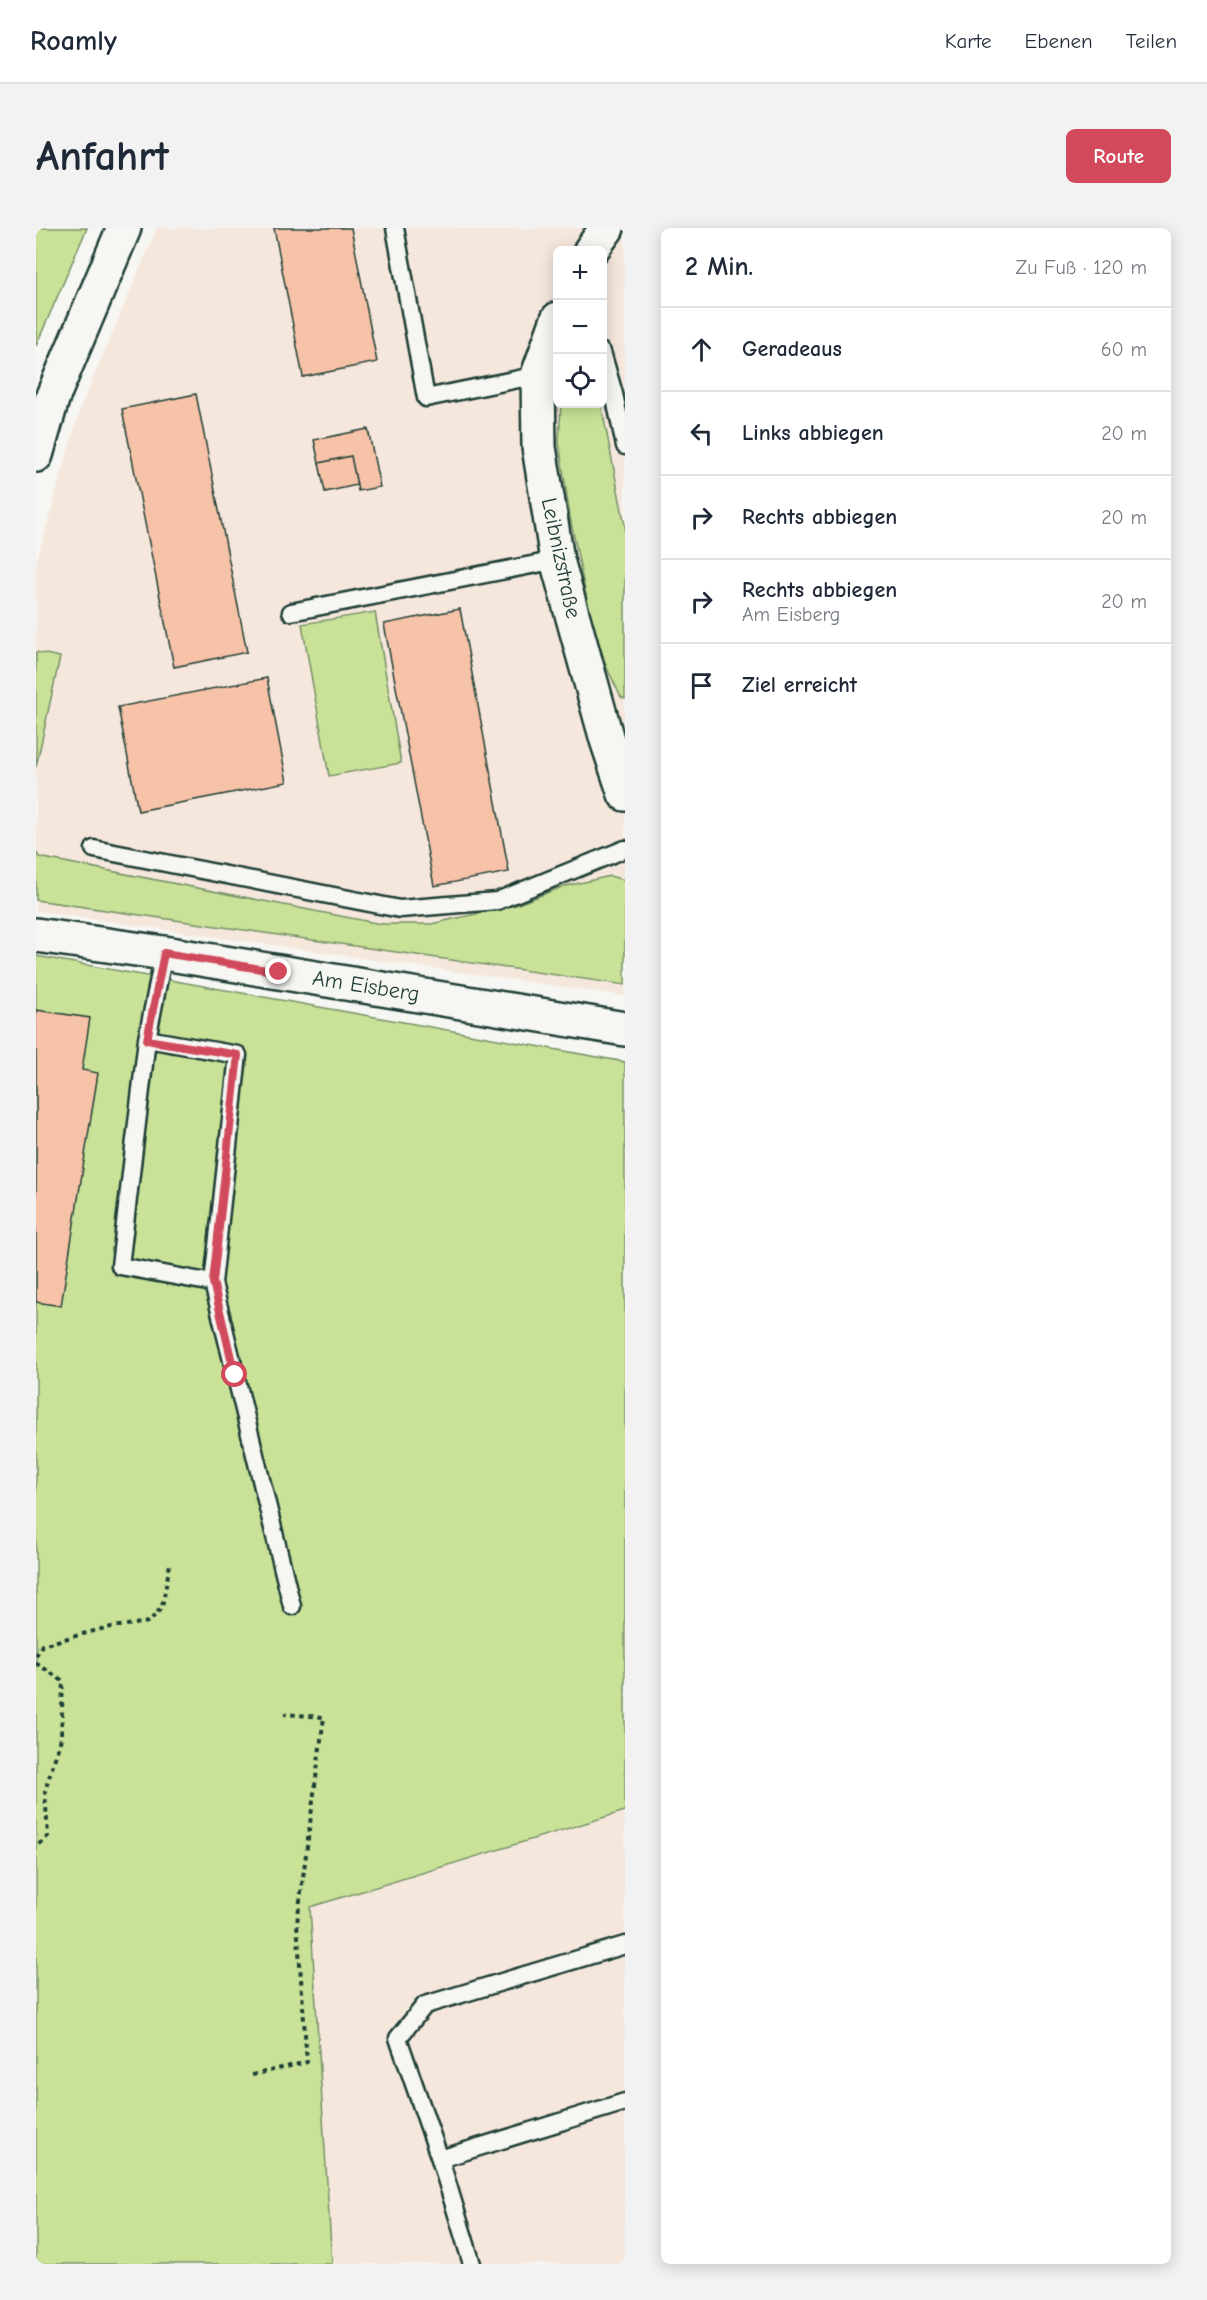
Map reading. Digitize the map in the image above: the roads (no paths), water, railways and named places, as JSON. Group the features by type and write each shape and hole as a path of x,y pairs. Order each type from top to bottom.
{"street":[{"path":"36,455 53,396 124,228"},
{"path":"594,246 607,228"},
{"name":"Leibnizstraße","path":"553,333 538,375 539,447 558,560 616,735 625,794"},
{"name":"Am Eisberg","path":"36,935 164,953 625,1029"}],"lane":[{"path":"395,228 426,398 538,375"},
{"path":"604,354 625,446"},
{"path":"291,612 558,560"},
{"path":"94,849 400,909 497,901 625,849"},
{"path":"164,953 147,1040 120,1266 213,1282"},
{"path":"147,1040 238,1055 213,1282 292,1605"},
{"path":"472,2264 440,2159 398,2038 425,2005 625,1945"},
{"path":"440,2159 625,2102"}]}
